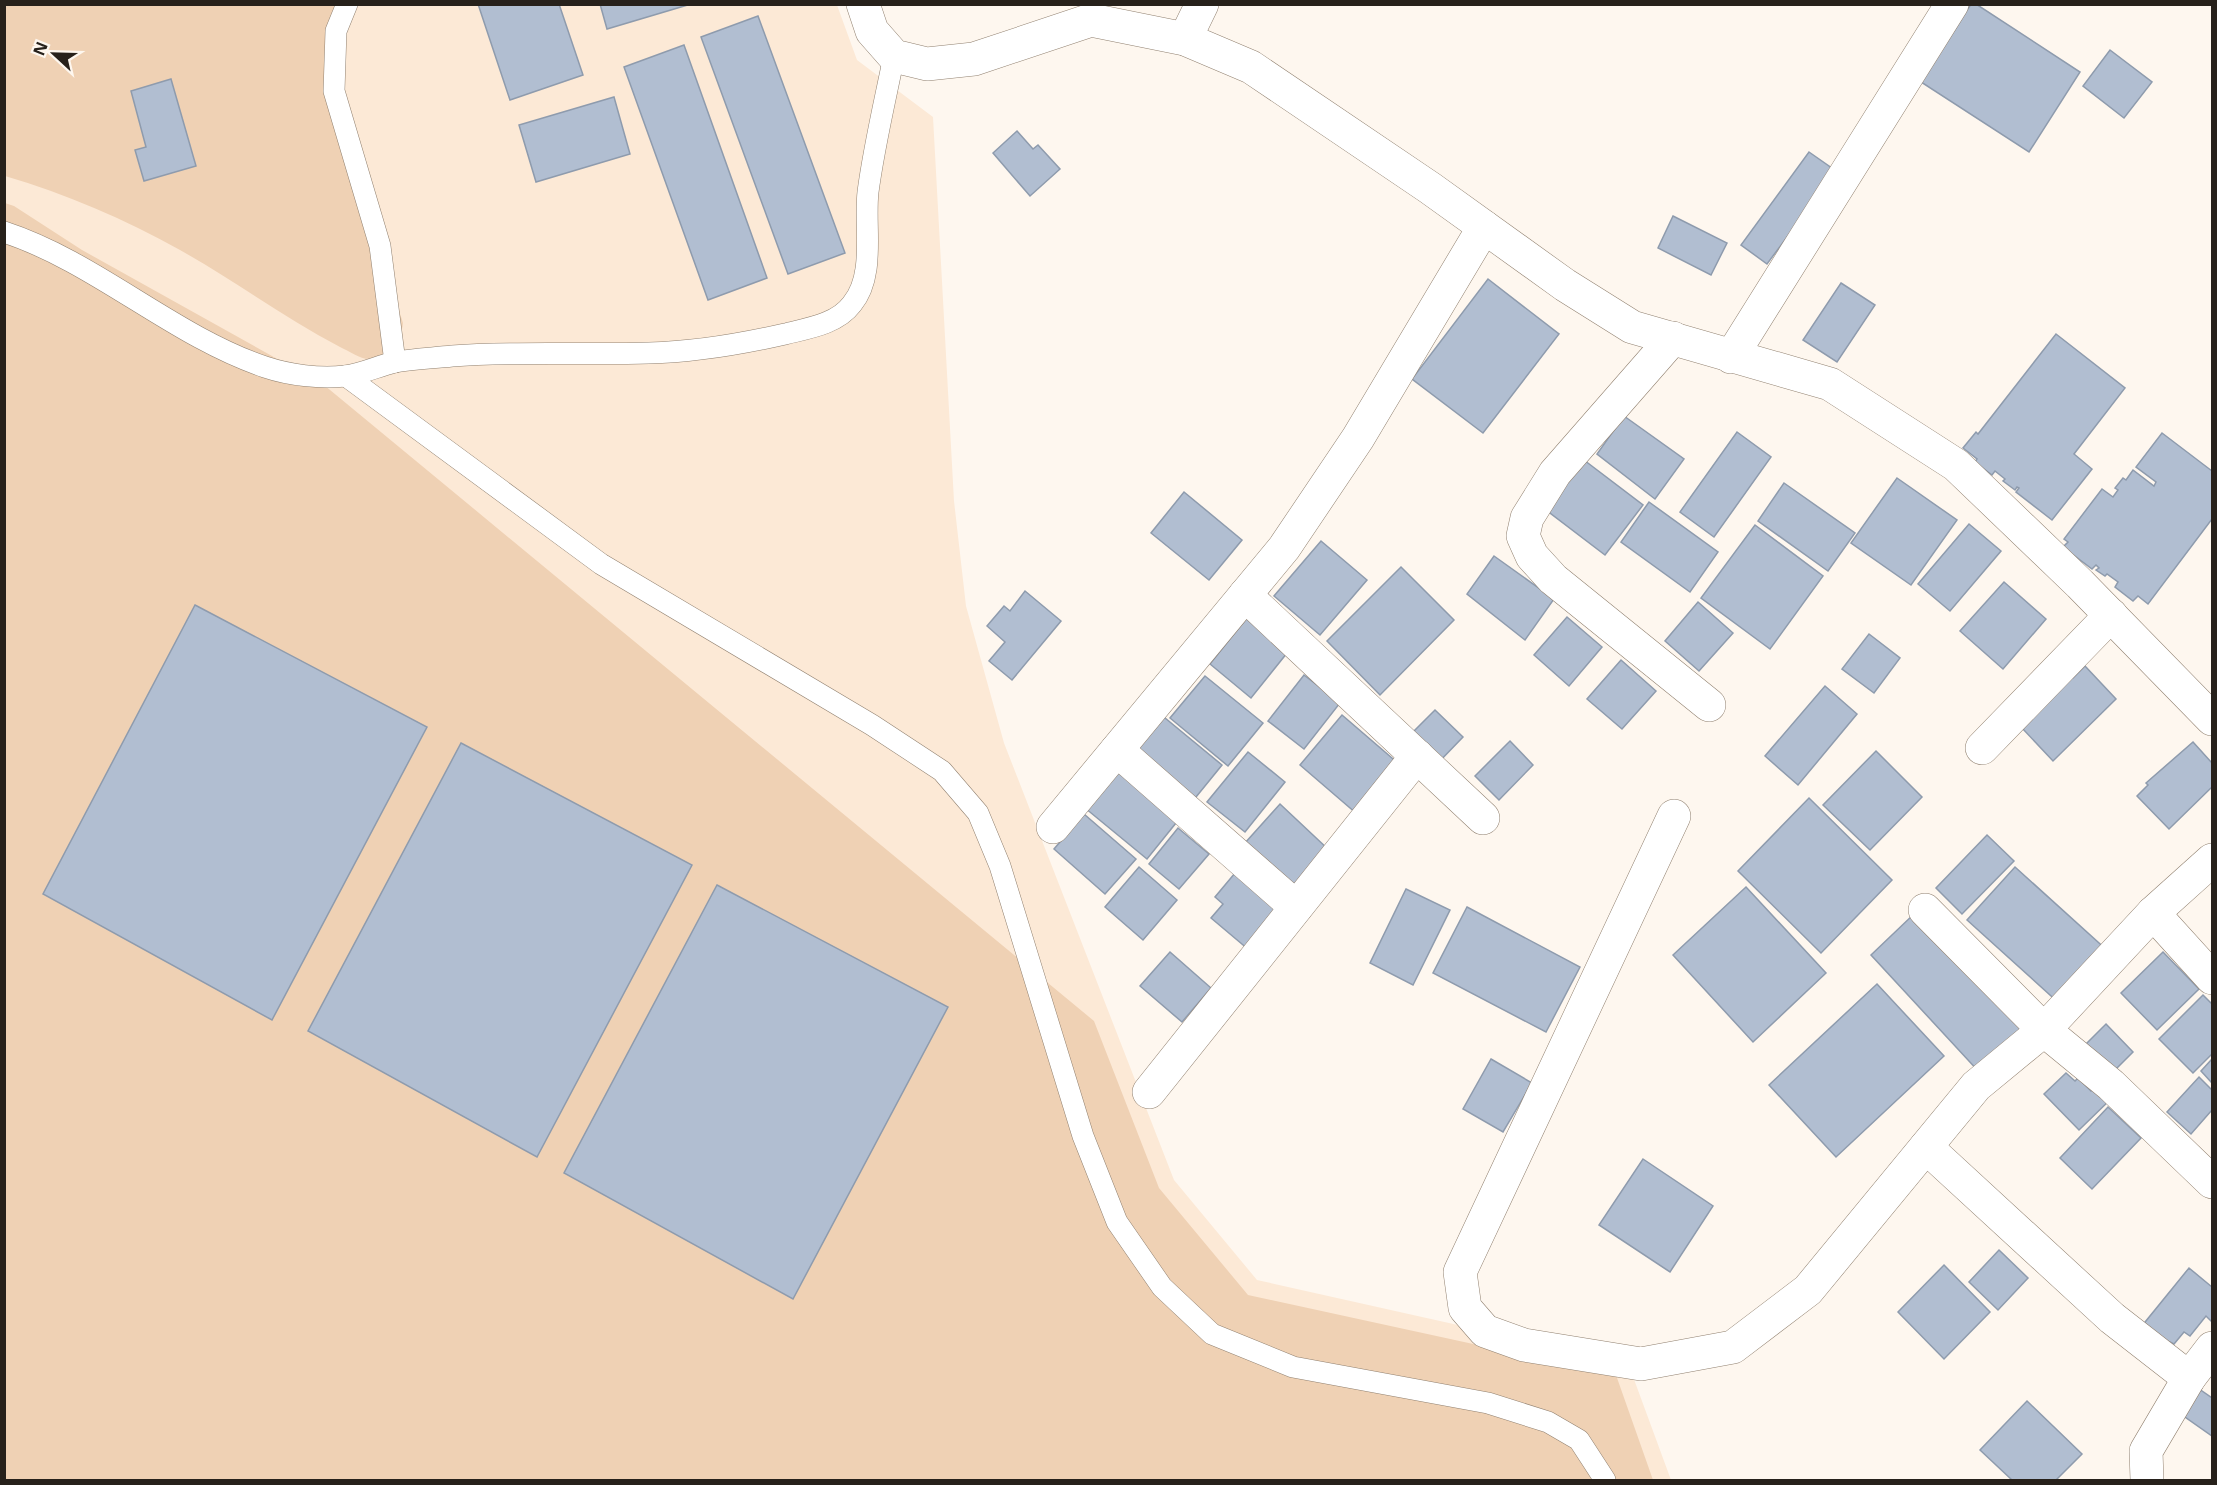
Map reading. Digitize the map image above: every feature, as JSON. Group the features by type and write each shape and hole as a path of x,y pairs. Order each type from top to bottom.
{"street":[{"path":"862,4 872,31 894,56 927,64 974,59 1091,20 1185,39 1251,67 1430,188 1565,285 1632,327 1830,384 1956,465 2111,615 2212,719"},
{"path":"1185,39 1202,4"},
{"path":"1731,357 1952,4"},
{"path":"1053,827 1284,549 1358,438 1484,227"},
{"path":"1673,338 1556,473 1527,518 1523,536 1532,556 1553,579 1709,705"},
{"path":"1245,596 1483,818"},
{"path":"1982,748 2111,615"},
{"path":"1116,750 1296,907"},
{"path":"1149,1092 1417,756"},
{"path":"1674,816 1460,1272 1465,1308 1485,1331 1524,1345 1641,1365 1733,1347 1808,1290 1976,1086 2043,1030 2153,913 2212,860"},
{"path":"1924,910 2043,1030 2111,1085 2212,1182"},
{"path":"2153,913 2212,978"},
{"path":"1926,1147 2112,1318 2189,1378"},
{"path":"2147,1480 2146,1451 2189,1378 2212,1348"}],"lane":[{"path":"347,4 336,31 333,91 380,246 395,362"},
{"path":"4,232 27,240 76,266 214,346 267,368 304,376 346,376 395,362 456,356 652,353 745,343 840,318 854,302 863,280 866,260 868,195 894,56"},
{"path":"346,376 600,564 861,719 942,771 978,813 1000,866 1083,1136 1117,1222 1161,1287 1212,1334 1293,1366 1488,1403 1548,1422 1579,1440 1605,1480"}],"shaded area":[{"path":"4,5 338,5 350,158 403,323 400,336 393,348 383,356 376,358 366,359 358,356 320,336 159,239 73,199 5,176"},
{"path":"5,5 837,5 857,60 933,117 954,501 966,606 1004,743 1174,1180 1257,1280 1628,1363 1671,1480 5,1480"},
{"path":"5,203 14,206 82,250 324,385 1094,1021 1159,1188 1248,1295 1616,1375 1653,1480 5,1480"}],"building":[{"path":"478,4 559,4 583,75 510,100"},
{"path":"600,4 691,4 607,29"},
{"path":"1971,4 1976,4 2080,72 2029,152 1921,82"},
{"path":"758,16 845,253 788,274 701,37"},
{"path":"684,45 767,278 708,300 624,67"},
{"path":"2110,50 2152,82 2124,118 2083,86"},
{"path":"171,79 196,166 144,181 135,150 146,147 131,91"},
{"path":"614,97 630,154 536,182 519,125"},
{"path":"1017,131 1033,149 1038,145 1060,169 1030,196 993,153"},
{"path":"1809,152 1836,171 1767,264 1741,245"},
{"path":"1673,216 1727,243 1711,275 1658,248"},
{"path":"1488,279 1559,334 1483,433 1412,379"},
{"path":"1841,283 1875,305 1837,362 1803,340"},
{"path":"2056,334 2125,388 2074,454 2092,469 2052,520 2016,492 2019,488 2015,490 1995,471 1992,475 1975,462 1977,459 1963,448 1976,432 1978,434"},
{"path":"1624,416 1684,459 1655,499 1597,454"},
{"path":"1737,432 1771,457 1714,537 1680,512"},
{"path":"2162,433 2212,471 2212,519 2148,604 2138,596 2133,601 2115,587 2118,582 2096,570 2099,568 2096,565 2092,569 2063,547 2068,542 2064,539 2102,489 2113,497 2118,490 2115,488 2123,478 2126,480 2133,470 2154,486 2156,482 2136,467"},
{"path":"1580,457 1643,505 1605,555 1542,507"},
{"path":"1897,478 1957,520 1911,585 1851,543"},
{"path":"1784,483 1855,533 1828,571 1758,521"},
{"path":"1184,492 1242,540 1209,580 1151,533"},
{"path":"1649,502 1718,552 1690,592 1621,542"},
{"path":"1969,524 2001,551 1950,611 1918,584"},
{"path":"1755,525 1823,576 1770,649 1701,598"},
{"path":"1321,541 1367,580 1320,635 1274,596"},
{"path":"1494,556 1554,599 1525,640 1467,594"},
{"path":"1401,567 1454,620 1380,695 1327,641"},
{"path":"2004,582 2046,619 2003,669 1960,631"},
{"path":"1025,591 1061,621 1012,680 989,661 1005,642 987,626 1004,606 1010,611"},
{"path":"1698,602 1733,633 1699,671 1665,641"},
{"path":"195,605 427,727 272,1020 43,894"},
{"path":"1249,615 1291,648 1251,698 1210,664"},
{"path":"1567,617 1602,647 1569,686 1534,655"},
{"path":"1869,634 1900,658 1874,693 1842,669"},
{"path":"1621,660 1656,691 1622,729 1587,699"},
{"path":"2085,666 2116,699 2053,761 2022,728 2068,673 2073,678"},
{"path":"1304,675 1340,703 1304,749 1268,721"},
{"path":"1205,676 1263,723 1228,766 1170,718"},
{"path":"1825,686 1857,714 1798,785 1765,756"},
{"path":"1435,710 1463,737 1436,765 1408,737"},
{"path":"1159,713 1222,765 1192,802 1129,750"},
{"path":"1342,715 1399,764 1357,814 1300,765"},
{"path":"1510,741 1533,765 1499,800 1475,776"},
{"path":"2193,742 2212,763 2212,787 2169,829 2137,796 2148,785 2146,783"},
{"path":"461,743 692,865 537,1157 308,1031"},
{"path":"1876,751 1922,797 1870,850 1823,805"},
{"path":"1248,752 1285,782 1245,832 1207,802"},
{"path":"1119,767 1180,818 1147,859 1085,808"},
{"path":"1809,798 1892,880 1821,953 1738,871"},
{"path":"1280,804 1330,851 1296,889 1245,843"},
{"path":"1084,814 1136,859 1105,894 1054,849"},
{"path":"1178,828 1209,854 1179,889 1149,864"},
{"path":"1987,835 2014,861 1962,914 1936,888"},
{"path":"1139,867 1177,900 1143,940 1105,907"},
{"path":"2015,867 2109,952 2061,1005 1967,920"},
{"path":"1235,873 1281,911 1249,950 1211,918 1223,904 1215,897"},
{"path":"717,885 948,1007 793,1299 564,1173"},
{"path":"1746,887 1826,973 1753,1042 1673,955"},
{"path":"1406,889 1450,910 1413,985 1370,963"},
{"path":"1467,907 1580,967 1546,1032 1433,973"},
{"path":"1915,913 2024,1031 1980,1073 1871,955"},
{"path":"1170,952 1211,988 1182,1022 1140,986"},
{"path":"2163,952 2199,989 2157,1030 2121,993"},
{"path":"1877,984 1944,1056 1836,1157 1769,1085"},
{"path":"2203,995 2212,1004 2212,1054 2193,1073 2159,1039"},
{"path":"2106,1024 2133,1052 2110,1075 2083,1047"},
{"path":"1491,1059 1532,1083 1503,1132 1463,1109"},
{"path":"2212,1059 2212,1083 2201,1071"},
{"path":"2066,1073 2075,1081 2078,1078 2091,1091 2101,1082 2114,1096 2079,1130 2044,1094"},
{"path":"2199,1077 2212,1090 2212,1110 2191,1134 2167,1112"},
{"path":"2108,1107 2141,1138 2092,1189 2060,1158"},
{"path":"1643,1159 1713,1206 1670,1272 1599,1225"},
{"path":"1999,1250 2028,1278 1998,1310 1969,1282"},
{"path":"1944,1265 1990,1312 1944,1359 1898,1312"},
{"path":"2189,1268 2212,1287 2212,1322 2206,1316 2190,1336 2184,1332 2174,1344 2170,1342 2162,1352 2137,1332"},
{"path":"2192,1384 2212,1398 2212,1436 2175,1410"},
{"path":"2027,1401 2082,1454 2056,1480 2012,1480 1980,1450"}]}
